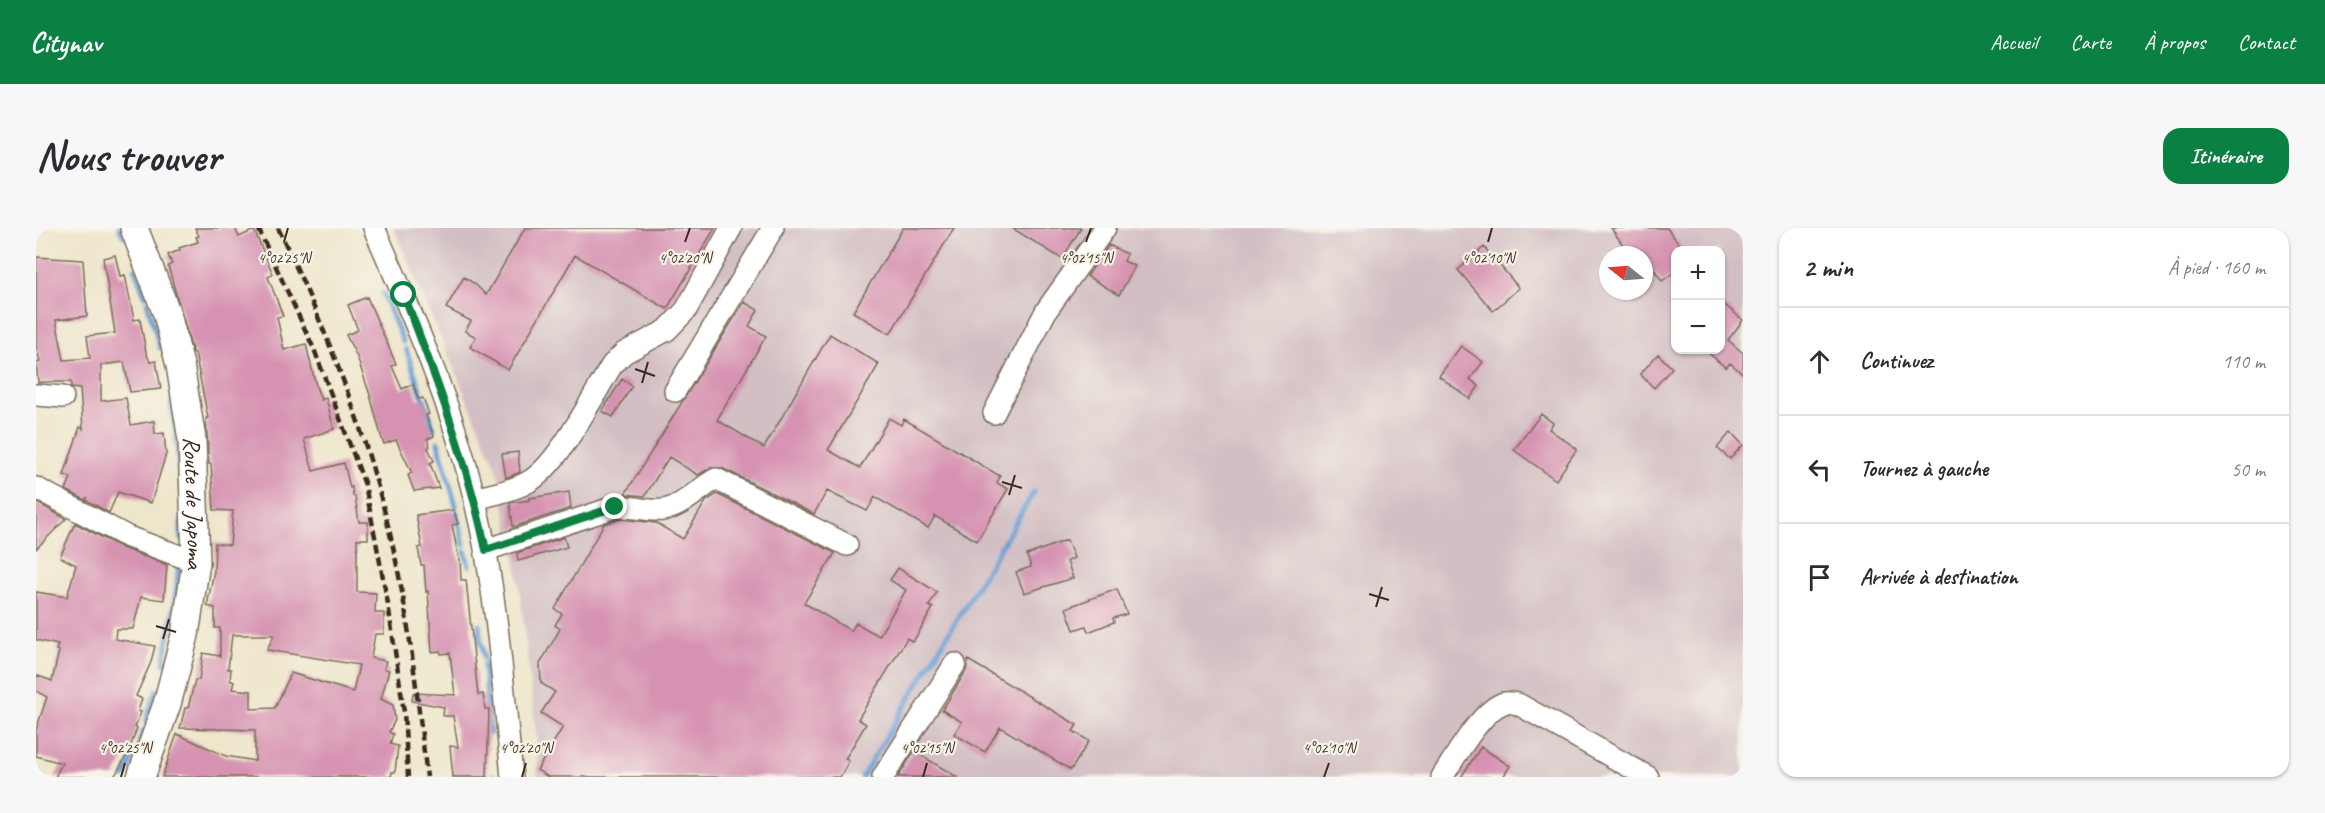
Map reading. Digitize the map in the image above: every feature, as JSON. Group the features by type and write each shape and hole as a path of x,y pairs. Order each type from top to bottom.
{"main road":[{"name":"Route de Japoma","path":"134,228 166,314 180,365 192,440 196,562 185,635 167,704 141,777"}],"street":[{"path":"374,228 404,295 444,398 475,499 486,550 499,644 512,777"},
{"path":"475,499 527,483 543,472 555,457 612,365 624,353 667,330 686,310 730,228"},
{"path":"675,391 773,228"},
{"path":"994,412 1046,311 1105,228"},
{"path":"36,395 63,397"},
{"path":"486,550 615,507 629,506 663,510 679,504 716,479 722,480 847,545"},
{"path":"36,488 128,537 196,562"},
{"path":"884,777 955,664"},
{"path":"1442,777 1486,715 1496,706 1507,702 1518,704 1648,777"}],"shaded area":[{"path":"394,228 1743,228 1743,777 537,777 537,742 518,575 497,469"}],"building":[{"path":"195,228 235,228 239,237 254,230 273,274 268,277 283,316 277,317 284,350 306,344 321,400 326,398 334,429 304,439 313,471 344,463 350,488 352,487 353,496 355,496 359,522 368,522 368,539 357,539 357,592 376,593 375,613 384,613 384,634 375,634 371,658 386,661 384,669 389,670 381,699 393,705 395,720 389,732 393,734 390,744 398,746 395,772 392,772 391,777 162,777 177,734 226,756 255,761 255,730 180,728 195,680 199,680 203,653 220,656 220,628 215,628 215,608 207,606 214,571 215,543 230,545 233,511 214,510 206,418 208,418 195,353 193,353 168,266 172,264 168,255 180,250 179,248 198,242 196,237 199,236","holes":["232,635 274,635 267,650 359,665 353,692 291,673 275,708 251,709 251,691 232,689 234,682 230,680 231,669 228,669"]},
{"path":"525,228 715,228 667,309 575,255 508,370 470,347 476,337 465,331 471,321 446,308 464,277 486,295"},
{"path":"903,228 954,228 890,334 853,312"},
{"path":"1012,228 1081,228 1062,259"},
{"path":"1611,228 1667,228 1681,246 1671,246 1671,275 1662,281 1653,268 1653,246 1624,246"},
{"path":"1109,245 1127,254 1124,261 1135,266 1119,295 1087,276"},
{"path":"1484,247 1519,288 1493,311 1458,270"},
{"path":"115,255 120,276 125,275 134,320 140,319 146,352 150,362 156,361 161,389 130,392 124,362 101,365 101,401 126,398 131,425 154,421 155,434 164,433 166,454 151,503 118,492 109,513 86,500 88,497 85,500 66,490 71,477 64,475 80,427 83,429 80,389 71,388 71,382 38,382 36,363 40,362 36,346 36,257 83,260 87,316 56,320 64,360 90,358 87,336 115,333 103,258"},
{"path":"367,297 396,364 392,366 402,389 413,384 418,399 423,398 429,414 426,415 434,436 427,439 434,461 430,463 439,488 414,491 408,475 412,473 396,440 384,444 382,439 357,357 346,335 358,330 348,305"},
{"path":"744,302 758,310 749,326 766,336 717,420 764,448 830,334 879,364 828,450 860,468 889,418 901,425 904,419 1000,476 997,483 1008,489 977,541 935,516 928,528 875,497 867,511 827,491 814,514 722,468 710,468 698,475 669,457 645,496 625,494"},
{"path":"1725,305 1743,320 1728,340 1743,353 1743,374 1730,363 1726,368 1710,354 1725,354"},
{"path":"1461,346 1483,362 1470,379 1479,386 1470,399 1439,376"},
{"path":"1658,354 1672,368 1654,388 1640,374"},
{"path":"622,379 632,386 613,417 602,411"},
{"path":"1541,414 1553,423 1549,429 1577,449 1556,480 1514,450"},
{"path":"1731,432 1743,445 1730,459 1717,448"},
{"path":"518,452 520,472 506,478 502,454"},
{"path":"569,492 571,508 513,527 510,503"},
{"path":"717,494 835,553 804,603 851,631 856,623 879,636 906,590 890,580 898,568 937,592 929,606 933,608 913,642 907,638 858,719 866,724 845,759 849,761 840,777 548,777 537,770 563,727 541,713 555,692 541,683 540,664 560,629 555,625 562,614 555,609 604,524 621,519 656,523 683,539 706,501"},
{"path":"36,502 66,519 36,549"},
{"path":"454,510 458,524 452,525 460,560 461,580 466,580 478,695 483,694 485,709 489,709 487,777 453,777 450,746 458,747 453,716 443,716 444,707 412,701 413,693 455,695 450,653 432,652 428,591 426,592 424,565 421,565 418,548 422,547 416,515"},
{"path":"75,523 122,548 167,565 164,600 141,597 133,629 116,629 115,639 155,646 151,662 136,696 142,699 138,711 141,712 135,727 137,728 129,751 114,777 55,777 62,763 36,756 36,730 47,697 36,691 36,675 52,681 59,651 56,650 58,645 36,640 36,592 67,597 76,565 60,557"},
{"path":"564,537 567,547 518,561 517,553"},
{"path":"1067,540 1074,558 1067,561 1073,578 1024,593 1016,572 1031,567 1027,555"},
{"path":"1117,589 1127,614 1113,618 1114,622 1088,632 1086,626 1074,630 1066,608"},
{"path":"968,660 1077,725 1073,731 1089,741 1071,770 1000,727 985,752 954,734 962,722 942,710 966,671"},
{"path":"1481,747 1510,766 1503,777 1461,777"},
{"path":"914,751 957,777 898,777"}],"waterway":[{"path":"119,228 123,236"},
{"path":"135,269 145,296"},
{"path":"383,293 403,342"},
{"path":"147,302 160,348"},
{"path":"406,349 422,395"},
{"path":"423,396 434,429"},
{"path":"171,403 176,434"},
{"path":"176,438 180,478"},
{"path":"438,442 456,506"},
{"path":"862,777 1034,492"},
{"path":"457,513 464,545"},
{"path":"181,523 181,538"},
{"path":"465,551 469,566"},
{"path":"177,584 179,560"},
{"path":"164,664 177,586"},
{"path":"479,624 481,644"},
{"path":"482,645 484,658"},
{"path":"484,664 490,733"},
{"path":"151,706 157,690"},
{"path":"146,722 150,709"},
{"path":"139,742 143,731"},
{"path":"125,777 135,752"}],"railway":[{"path":"258,228 314,349 365,485 388,604 404,712 408,777"},
{"path":"278,228 315,309 347,391 375,475 396,561 406,615 427,777"}],"route":[{"path":"404,295 444,398 475,499 486,550 615,507"}]}
